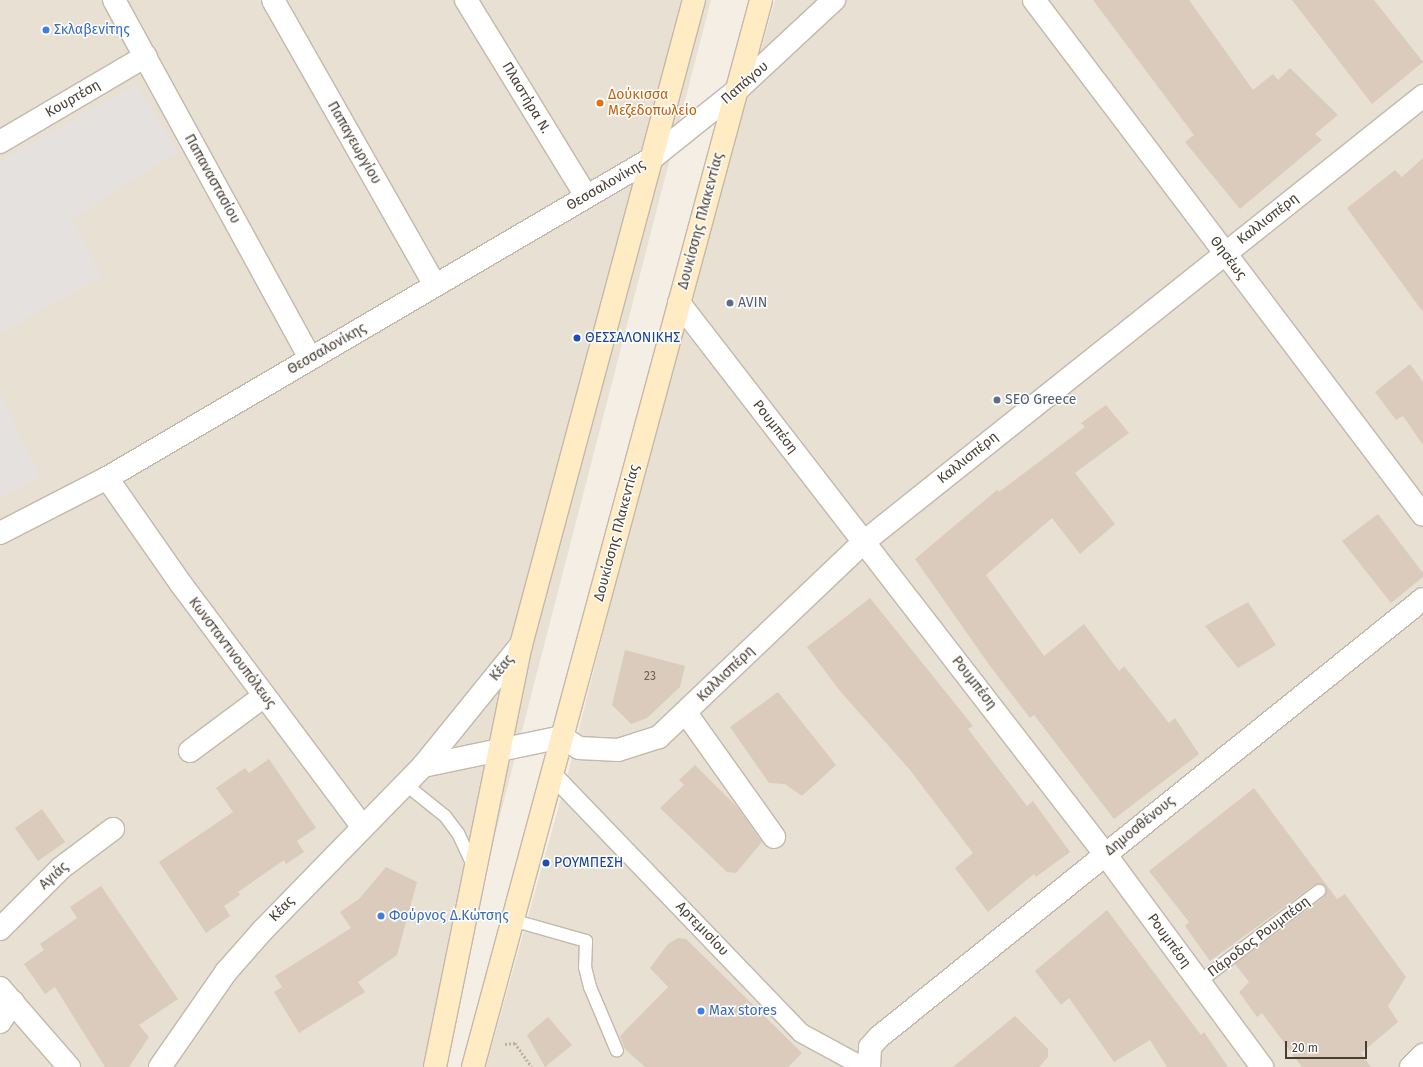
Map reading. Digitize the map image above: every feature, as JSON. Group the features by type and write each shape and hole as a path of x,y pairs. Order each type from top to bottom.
{"main road":[{"path":"435,1067 476,873 521,645 694,0"},
{"name":"Δουκίσσης Πλακεντίας","path":"476,1057 761,0"}],"street":[{"name":"Παπαναστασίου","path":"114,0 310,358"},
{"name":"Παπαγεωργίου","path":"273,0 435,286"},
{"name":"Πλαστήρα Ν.","path":"466,0 586,196"},
{"name":"Παπάγου","path":"651,159 736,91 834,0"},
{"name":"Θησέως","path":"1034,0 1423,515"},
{"name":"Κουρτέση","path":"0,142 146,56"},
{"name":"Καλλισπέρη","path":"562,737 579,748 634,748 659,737 686,713 865,541 1423,96"},
{"name":"Θεσσαλονίκης","path":"0,533 107,478 651,159"},
{"name":"Ρουμπέση","path":"679,303 865,541 1106,854 1262,1067"},
{"name":"Κωνσταντινουπόλεως","path":"107,478 264,696 362,826"},
{"name":"Δημοσθένους","path":"866,1065 870,1047 879,1037 1423,599"},
{"name":"Κέας","path":"160,1067 226,972 362,826 423,766 521,645"},
{"path":"190,751 264,696"},
{"path":"686,713 774,837"},
{"path":"423,766 500,748 562,737"},
{"name":"Αρτεμισίου","path":"552,774 802,1033 866,1065"},
{"name":"Αγιάς","path":"0,929 61,868 113,829"},
{"path":"0,1022 6,995"},
{"path":"6,995 69,1067"},
{"path":"1410,1067 1423,1055"}],"lane":[{"path":"405,784 445,816 458,833 476,873"},
{"name":"Πάροδος Ρουμπέση","path":"1199,982 1319,891"},
{"path":"512,920 586,941 585,967 590,987 617,1051"}],"path":[{"path":"476,1057 515,1043 532,1067"}],"shaded area":[{"path":"0,0 711,0 435,1067 0,1067"},
{"path":"775,0 1423,0 1423,1050 1404,1067 1272,1067 688,308"},
{"path":"136,84 178,152 73,218 102,276 0,334 0,162"},
{"path":"680,326 873,564 1257,1067 486,1067 567,777"},
{"path":"0,391 39,477 0,499"}],"building":[{"path":"1093,0 1189,0 1253,90 1273,74 1278,80 1290,68 1338,115 1315,134 1322,140 1240,209 1185,142 1194,135"},
{"path":"1292,0 1374,0 1423,62 1372,104"},
{"path":"1423,158 1423,312 1347,208 1395,170 1402,177"},
{"path":"1410,364 1423,382 1423,445 1403,416 1396,420 1375,392"},
{"path":"1106,405 1129,433 1075,473 1115,524 1080,554 1052,518 986,575 1044,656 1084,624 1119,671 1124,666 1169,723 1175,718 1199,754 1114,819 1034,715 1030,718 990,666 915,559 997,490 999,492 1085,427 1081,423"},
{"path":"1378,514 1423,573 1423,577 1391,603 1342,541"},
{"path":"870,598 973,726 968,729 1027,806 1033,801 1070,852 1036,877 1034,874 988,912 955,868 973,853 910,770 840,691 807,647"},
{"path":"1248,602 1276,645 1238,668 1205,626"},
{"path":"625,650 685,666 680,687 647,718 631,724 612,705"},
{"path":"778,692 836,765 802,796 785,784 769,783 730,727"},
{"path":"269,759 316,828 297,841 304,852 286,864 284,860 238,892 240,895 224,906 230,916 206,933 159,862 233,812 216,788 245,768 249,773"},
{"path":"695,765 738,808 762,842 736,873 727,872 660,808 684,785 679,780"},
{"path":"1254,788 1337,899 1345,894 1406,977 1388,1006 1398,1022 1361,1053 1371,1067 1302,1067 1262,1013 1257,1017 1239,992 1249,982 1235,964 1324,897 1325,886 1314,885 1210,961 1185,926 1189,922 1149,871"},
{"path":"42,809 65,842 38,861 15,828"},
{"path":"386,867 417,882 397,955 358,982 365,992 299,1033 274,992 282,987 275,976 351,928 340,912 359,899"},
{"path":"101,886 178,999 139,1025 149,1037 129,1067 105,1067 55,987 45,994 24,964 44,950 40,944 77,918 70,907"},
{"path":"1107,910 1201,1035 1204,1032 1228,1067 1167,1067 1150,1040 1114,1062 1069,998 1061,1005 1035,971"},
{"name":"Max stores","path":"678,938 686,939 802,1053 788,1067 645,1067 625,1049 620,1036 668,987 650,968 668,944"},
{"path":"1015,1016 1048,1049 1048,1057 1039,1067 953,1067"},
{"path":"548,1017 572,1045 545,1067 527,1035"}],"place":[{"name":"Σκλαβενίτης","path":"46,30"},
{"name":"Δούκισσα Μεζεδοπωλείο","path":"600,103"},
{"name":"AVIN","path":"730,303"},
{"name":"ΘΕΣΣΑΛΟΝΙΚΗΣ","path":"577,338"},
{"name":"SEO Greece","path":"997,400"},
{"name":"ΡΟΥΜΠΕΣΗ","path":"546,863"},
{"name":"Φούρνος Δ.Κώτσης","path":"381,916"},
{"name":"Max stores","path":"701,1011"}]}
